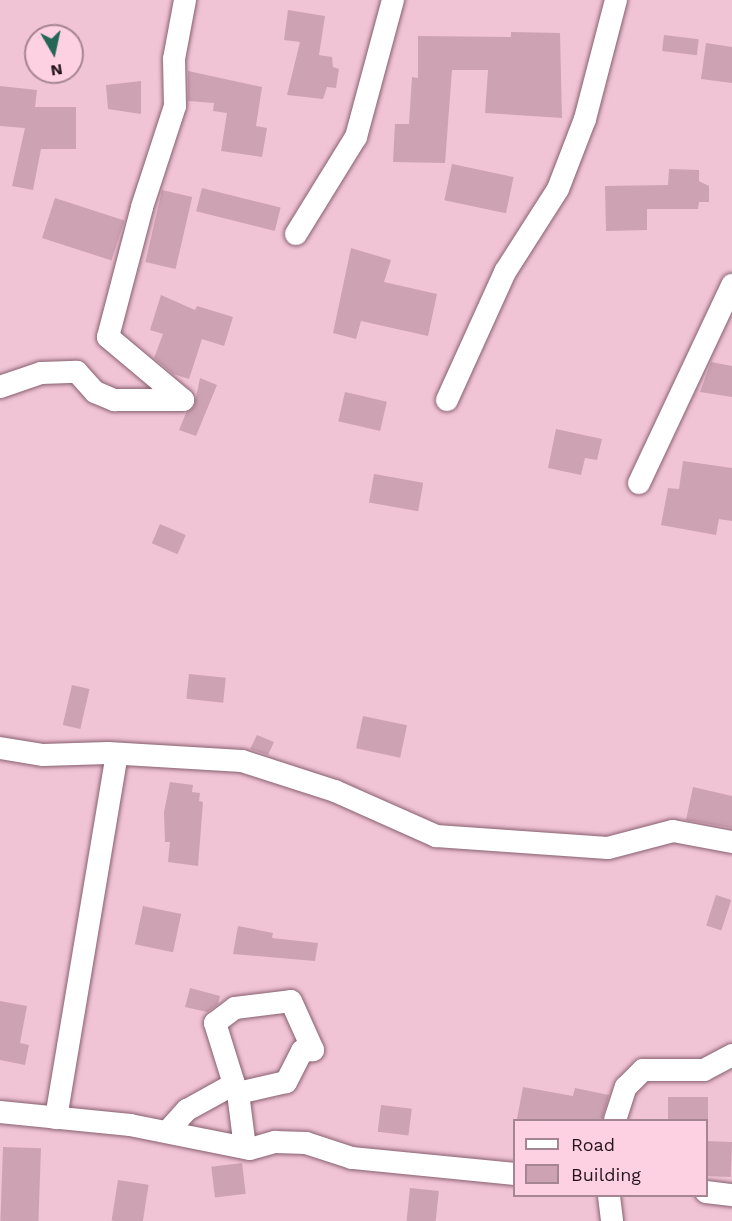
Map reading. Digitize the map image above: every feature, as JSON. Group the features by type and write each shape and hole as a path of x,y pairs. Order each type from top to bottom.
{"street":[{"path":"0,387 41,373 77,372 95,392 114,400 183,400 108,337 142,207 175,106 174,59 185,0"},
{"path":"296,234 356,137 393,0"},
{"path":"447,399 505,272 558,189 585,119 616,0"},
{"path":"639,483 732,285"},
{"path":"0,748 43,755 117,754 242,761 335,791 436,836 608,848 673,831 732,842"},
{"path":"56,1118 117,754"},
{"path":"167,1132 187,1110 234,1084 215,1023 235,1008 291,1001 313,1050 302,1051 286,1082 238,1093 244,1148"},
{"path":"615,1119 627,1087 643,1070 704,1070 732,1055"},
{"path":"0,1112 167,1132 244,1148 306,1143 352,1158 513,1174"},
{"path":"708,1192 732,1195"},
{"path":"609,1197 612,1221"}],"building":[{"path":"288,10 325,16 319,55 332,57 333,67 339,69 336,88 327,87 323,99 287,95 300,42 284,40"},
{"path":"511,32 560,33 562,118 485,113 488,70 452,70 445,163 393,162 395,124 409,124 412,77 418,78 418,36 511,37"},
{"path":"664,35 699,39 697,55 662,51"},
{"path":"706,43 732,47 732,83 701,79"},
{"path":"188,71 262,87 256,126 267,128 262,157 221,151 227,113 213,111 214,103 188,101"},
{"path":"141,81 141,114 108,109 106,85"},
{"path":"0,86 37,90 35,107 76,107 76,149 41,149 33,190 12,186 25,128 0,126"},
{"path":"452,164 514,177 506,213 444,200"},
{"path":"669,169 699,170 699,181 709,186 709,202 699,202 698,209 647,209 647,230 606,231 605,186 668,185"},
{"path":"202,188 281,208 275,231 196,211"},
{"path":"162,190 192,197 176,269 145,262"},
{"path":"55,198 124,221 111,261 42,238"},
{"path":"351,248 391,260 384,282 437,294 428,336 361,321 356,339 333,333"},
{"path":"161,295 195,310 197,306 233,317 224,346 202,339 189,379 173,374 154,358 163,334 150,330"},
{"path":"711,362 732,366 732,397 700,392"},
{"path":"200,378 217,385 196,436 179,430 186,413 194,407"},
{"path":"345,392 387,402 380,431 338,421"},
{"path":"556,429 602,439 597,460 585,458 581,475 548,468"},
{"path":"683,461 732,468 732,521 719,519 716,535 661,525 668,488 679,489"},
{"path":"374,474 423,483 418,511 369,503"},
{"path":"160,524 186,535 178,554 152,543"},
{"path":"189,674 226,678 223,703 186,699"},
{"path":"72,685 90,689 80,729 63,725"},
{"path":"363,716 407,725 400,758 356,748"},
{"path":"257,735 274,742 268,755 250,749"},
{"path":"170,782 193,785 192,792 200,793 199,801 203,802 198,866 168,862 170,842 165,842 164,812"},
{"path":"693,787 732,796 732,828 686,820"},
{"path":"716,895 731,900 721,930 706,925"},
{"path":"143,906 181,914 173,952 135,944"},
{"path":"238,926 273,933 272,938 318,943 315,961 233,954"},
{"path":"190,988 220,996 218,1004 207,1012 185,1007"},
{"path":"0,1001 27,1006 20,1043 29,1045 25,1065 0,1060"},
{"path":"523,1087 573,1096 575,1088 609,1095 602,1119 517,1119"},
{"path":"668,1097 708,1097 708,1119 668,1119"},
{"path":"381,1105 412,1109 408,1136 378,1132"},
{"path":"708,1141 732,1142 731,1177 708,1176"},
{"path":"3,1147 41,1148 38,1221 0,1221"},
{"path":"242,1163 246,1194 215,1198 211,1167"},
{"path":"118,1180 149,1185 143,1221 112,1220"},
{"path":"410,1188 439,1191 436,1221 407,1221"}]}
